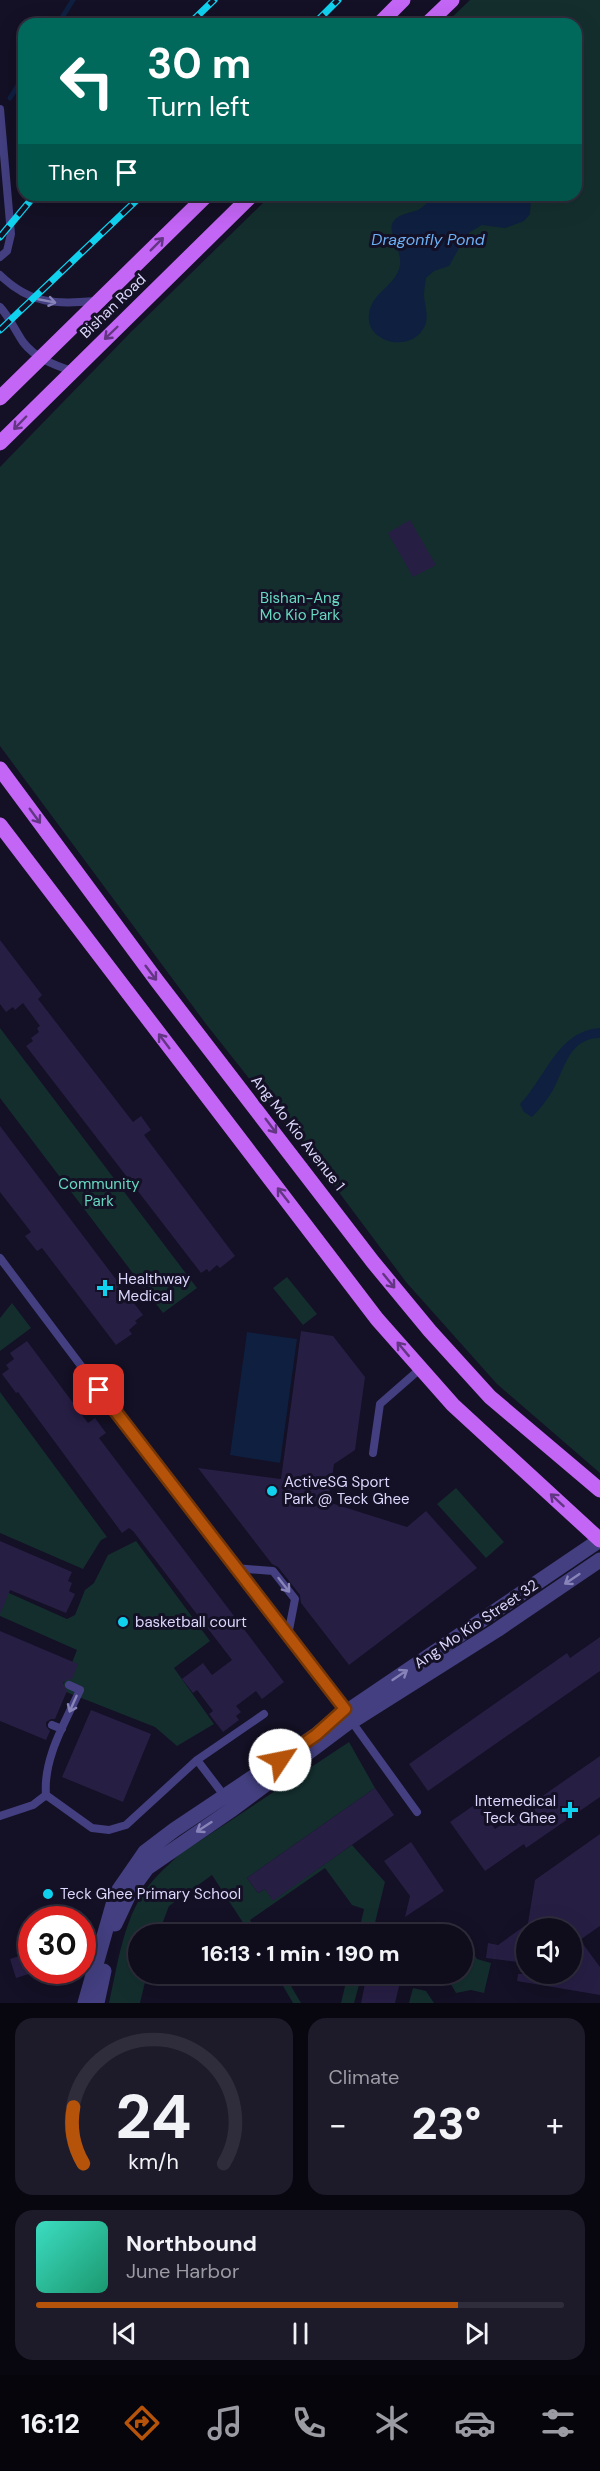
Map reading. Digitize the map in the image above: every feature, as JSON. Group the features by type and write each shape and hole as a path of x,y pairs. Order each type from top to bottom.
{"main road":[{"path":"385,18 403,0"},
{"path":"433,18 452,0"},
{"name":"Bishan Road","path":"0,398 201,201"},
{"name":"Bishan Road","path":"0,443 246,201"},
{"name":"Ang Mo Kio Avenue 1","path":"0,769 150,972 373,1262 490,1397 600,1490"},
{"path":"0,825 377,1319 453,1405 600,1540"}],"street":[{"name":"Ang Mo Kio Street 32","path":"97,2003 115,1926 131,1890 147,1868 229,1802 600,1540"},
{"name":"Ang Mo Kio Street 32","path":"349,1716 497,1630 600,1560"},
{"name":"Ang Mo Kio Street 32","path":"85,2003 116,1894 145,1852 174,1830 229,1802"}],"lane":[{"path":"0,109 11,234 7,251 0,257"},
{"path":"0,275 25,295 46,302 101,300"},
{"path":"0,307 11,319 24,343 40,358 72,371"},
{"path":"0,1258 349,1716 417,1812"},
{"path":"372,1453 380,1404 420,1369"},
{"path":"235,1568 273,1570 295,1599 288,1635"},
{"path":"46,1795 45,1778 48,1762 80,1690 69,1685"},
{"path":"46,1795 92,1828 109,1830 126,1826 197,1760 264,1714"},
{"path":"52,1725 62,1729"},
{"path":"197,1760 229,1802"},
{"path":"0,1816 33,1805 46,1795"},
{"path":"174,1830 175,1846"}],"green space":[{"name":"Bishan-Ang Mo Kio Park","path":"470,0 600,0 600,1473 497,1384 406,1282 335,1187 206,1024 0,746 0,467 131,332 265,201 582,201 582,18 451,18"},
{"name":"Community Park","path":"0,1028 197,1288 163,1313 0,1098"},
{"path":"287,1277 317,1314 303,1325 273,1288"},
{"path":"12,1303 31,1328 0,1351 0,1318"},
{"path":"0,1392 107,1537 101,1540 83,1569 0,1533"},
{"path":"456,1488 504,1542 486,1558 437,1504"},
{"path":"136,1541 210,1641 174,1668 214,1724 177,1746 155,1727 61,1690 77,1650 0,1616 0,1589 67,1619 75,1615 85,1590 94,1583 108,1555"},
{"path":"349,1742 375,1788 247,1878 258,1893 265,1889 273,1900 352,1845 385,1882 375,1924 361,1924 364,1909 352,1905 325,1868 250,1920 252,1924 244,1924 212,1875 169,1906 162,1924 129,1924 142,1895 155,1878 180,1854"},
{"path":"128,1926 128,1984 145,1984 140,2003 109,2003"},
{"path":"473,1953 477,1959 491,1963 484,1993 471,1990 456,1993 451,1984 473,1984"},
{"path":"282,1984 290,1984 301,2003 293,2003"},
{"path":"346,1984 359,1984 354,2003 341,2003"},
{"path":"413,1988 426,1991 434,2003 409,2003"}],"water":[{"name":"Dragonfly Pond","path":"431,201 531,201 530,214 524,221 505,228 482,225 470,232 449,266 434,271 426,278 424,296 427,319 421,332 406,341 388,341 373,331 369,323 369,314 371,306 394,279 400,265 392,231 393,222 404,214 418,210"},
{"path":"600,1028 600,1038 581,1043 569,1056 553,1090 538,1111 532,1117 524,1112 520,1104 563,1047 573,1037 585,1031"},
{"path":"247,1332 297,1339 280,1463 230,1455"}],"building":[{"path":"410,520 436,565 413,577 388,533"},
{"path":"0,940 42,995 38,999 133,1122 141,1116 151,1130 144,1135 235,1256 220,1268 217,1265 209,1272 207,1269 201,1273 26,1046 33,1041 31,1038 39,1032 37,1028 40,1026 23,1003 15,1010 13,1007 6,1012 0,1004"},
{"path":"0,1126 143,1315 129,1330 132,1334 116,1345 42,1248 37,1251 25,1236 31,1232 0,1192"},
{"name":"ActiveSG Sport Park @ Teck Ghee","path":"301,1331 333,1336 365,1377 355,1450 334,1464 328,1502 407,1527 426,1511 477,1568 349,1665 301,1603 300,1595 278,1567 272,1564 198,1468 281,1479"},
{"path":"27,1341 88,1423 95,1418 106,1433 99,1438 284,1682 262,1699 256,1691 236,1706 241,1712 236,1716 239,1720 223,1732 209,1714 213,1711 197,1690 193,1693 182,1679 203,1663 212,1675 232,1660 133,1531 129,1528 122,1533 18,1392 16,1393 2,1374 9,1369 6,1365 14,1359 10,1353"},
{"path":"0,1541 72,1572 68,1581 72,1583 69,1591 75,1594 66,1613 10,1590 0,1614"},
{"path":"0,1631 78,1664 72,1679 63,1683 67,1691 55,1719 46,1722 50,1731 46,1740 0,1721"},
{"path":"600,1637 600,1671 428,1791 409,1764 567,1653 570,1658"},
{"path":"91,1710 151,1734 123,1802 62,1777"},
{"path":"600,1756 600,1797 526,1848 524,1844 485,1871 450,1822 477,1803 495,1829"},
{"path":"375,1788 394,1815 273,1901 265,1889 258,1893 247,1878"},
{"path":"600,1834 600,1926 582,1939 582,1918 529,1918 535,1880"},
{"path":"411,1842 444,1891 405,1917 410,1896 384,1861"},
{"path":"516,1932 516,1962 486,1958 488,1943 498,1945"},
{"path":"582,1943 600,1967 600,1995 535,1984 582,1984"},
{"path":"18,1956 18,1977 16,1978 10,1959"},
{"path":"365,1984 400,1984 395,2003 361,2003"}],"waterway":[{"path":"62,18 73,0"},
{"path":"10,98 18,85"}],"railway":[{"path":"195,18 214,0"},
{"path":"320,18 338,0"},
{"path":"0,237 30,201"},
{"path":"0,330 136,201"}],"place":[{"name":"Healthway Medical","path":"105,1288"},
{"name":"ActiveSG Sport Park @ Teck Ghee","path":"272,1491"},
{"name":"basketball court","path":"123,1622"},
{"name":"Intemedical Teck Ghee","path":"570,1810"},
{"name":"Teck Ghee Primary School","path":"48,1894"}],"route":[{"path":"99,1390 345,1709 316,1735 280,1760"}]}
